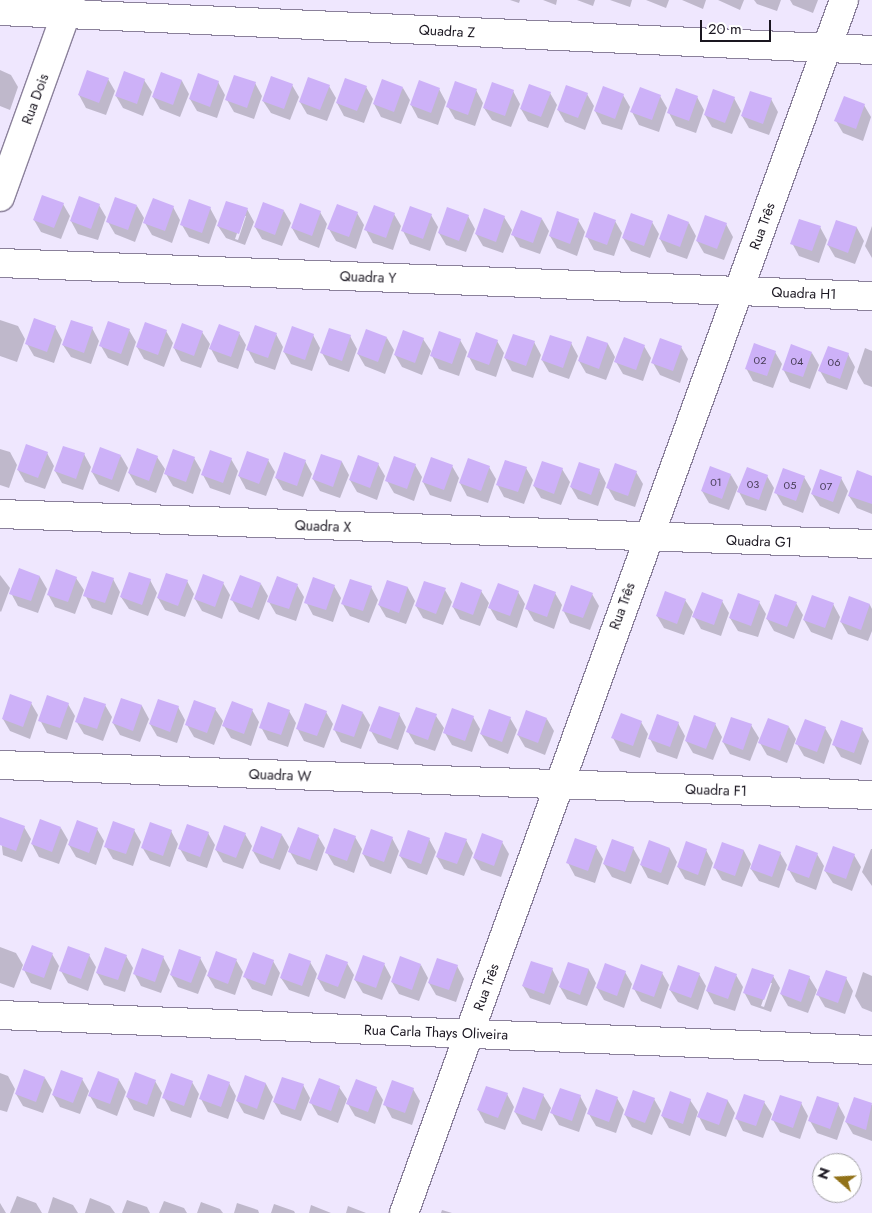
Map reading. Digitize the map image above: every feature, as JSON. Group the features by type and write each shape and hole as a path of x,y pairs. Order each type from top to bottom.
{"street":[{"name":"Rua Três","path":"404,1213 647,538 828,49 844,0"},
{"name":"Quadra Z","path":"0,11 68,6 872,50"},
{"name":"Rua Dois","path":"0,197 68,6"},
{"name":"Quadra Y","path":"0,263 737,291"},
{"name":"Quadra H1","path":"737,291 872,296"},
{"name":"Quadra X","path":"0,514 647,538"},
{"name":"Quadra G1","path":"647,538 872,544"},
{"name":"Quadra W","path":"0,766 559,784"},
{"name":"Quadra F1","path":"559,784 872,795"},
{"name":"Rua Carla Thays Oliveira","path":"0,1015 872,1050"}],"building":[{"path":"87,70 109,78 99,103 78,95"},
{"path":"124,71 145,79 137,104 115,96"},
{"path":"161,72 182,80 173,105 152,97"},
{"path":"198,73 219,81 210,107 189,99"},
{"path":"234,75 256,82 247,108 225,100"},
{"path":"271,76 293,84 284,109 262,101"},
{"path":"308,77 330,85 320,110 299,102"},
{"path":"345,78 367,86 357,111 336,103"},
{"path":"382,79 403,87 394,112 373,104"},
{"path":"419,80 440,88 431,113 410,105"},
{"path":"455,81 477,89 468,115 446,107"},
{"path":"492,82 514,90 505,116 483,108"},
{"path":"529,84 551,92 541,117 520,109"},
{"path":"566,85 588,93 578,118 557,110"},
{"path":"603,86 624,94 615,119 594,111"},
{"path":"640,87 661,95 652,120 630,112"},
{"path":"676,88 698,96 689,121 667,113"},
{"path":"713,89 735,97 725,123 704,115"},
{"path":"750,91 772,98 763,124 741,116"},
{"path":"844,96 865,104 856,129 834,121"},
{"path":"42,195 64,203 54,228 33,220"},
{"path":"79,196 100,204 91,229 70,221"},
{"path":"115,197 137,205 128,230 106,222"},
{"path":"153,198 174,206 165,231 143,223"},
{"path":"189,199 211,207 202,233 180,225"},
{"path":"226,201 248,208 239,234 217,226"},
{"path":"263,202 284,210 275,235 254,227"},
{"path":"300,203 321,211 312,236 291,228"},
{"path":"337,204 358,212 349,237 327,229"},
{"path":"374,205 395,213 386,238 364,230"},
{"path":"410,206 432,214 423,239 401,231"},
{"path":"447,207 469,215 459,241 438,233"},
{"path":"484,208 505,216 496,242 475,234"},
{"path":"521,210 542,218 533,243 511,235"},
{"path":"557,211 579,219 570,244 549,236"},
{"path":"594,212 616,220 607,245 585,237"},
{"path":"631,213 653,221 644,246 622,238"},
{"path":"668,214 689,222 680,247 659,239"},
{"path":"705,215 727,223 717,249 696,241"},
{"path":"799,219 821,226 812,251 790,244"},
{"path":"836,220 857,227 848,253 827,245"},
{"path":"34,318 56,326 47,352 25,344"},
{"path":"71,320 93,327 84,353 62,345"},
{"path":"108,321 130,329 121,354 99,346"},
{"path":"145,322 167,330 158,355 136,347"},
{"path":"182,323 203,331 194,356 173,348"},
{"path":"219,324 240,332 231,357 209,349"},
{"path":"255,325 277,333 268,358 246,350"},
{"path":"292,326 314,334 305,360 283,352"},
{"path":"329,328 351,335 342,361 320,353"},
{"path":"366,329 387,337 378,362 357,354"},
{"path":"403,330 424,338 415,363 394,355"},
{"path":"439,331 461,339 452,364 430,356"},
{"path":"476,332 498,340 489,365 467,357"},
{"path":"513,334 535,341 526,366 504,358"},
{"path":"550,335 572,342 563,368 541,360"},
{"path":"587,336 608,343 599,369 578,361"},
{"path":"624,337 645,345 636,370 614,362"},
{"path":"660,338 682,346 673,371 651,363"},
{"path":"754,343 776,351 767,376 745,369"},
{"path":"791,344 812,352 803,377 782,370"},
{"path":"828,346 849,353 840,379 818,371"},
{"path":"26,444 48,452 38,478 17,470"},
{"path":"63,446 85,453 76,479 54,471"},
{"path":"100,447 121,455 112,480 91,472"},
{"path":"137,448 158,456 149,481 128,473"},
{"path":"173,449 195,457 186,482 164,474"},
{"path":"210,450 232,458 223,483 201,475"},
{"path":"247,451 269,459 259,484 238,476"},
{"path":"284,452 306,460 297,486 275,478"},
{"path":"321,454 342,461 333,487 312,479"},
{"path":"358,455 379,463 370,488 349,480"},
{"path":"394,456 416,464 407,489 385,481"},
{"path":"431,457 453,465 444,490 422,482"},
{"path":"468,458 490,466 481,491 459,483"},
{"path":"505,460 527,467 518,492 496,485"},
{"path":"542,461 563,468 554,494 533,486"},
{"path":"579,462 600,469 591,495 570,487"},
{"path":"615,463 637,471 628,496 606,488"},
{"path":"710,466 731,474 722,499 701,491"},
{"path":"747,467 768,475 759,500 737,492"},
{"path":"783,468 805,476 796,501 774,493"},
{"path":"820,469 842,477 833,502 811,494"},
{"path":"857,470 872,476 872,504 848,496"},
{"path":"19,568 40,576 31,601 9,594"},
{"path":"56,569 77,577 68,602 47,595"},
{"path":"92,571 114,578 105,603 83,596"},
{"path":"129,572 151,579 142,605 120,597"},
{"path":"166,573 188,580 178,606 157,598"},
{"path":"203,574 224,582 215,607 194,599"},
{"path":"240,575 261,583 252,608 230,600"},
{"path":"277,576 298,584 289,609 267,602"},
{"path":"313,577 335,585 326,610 304,603"},
{"path":"350,579 372,586 363,611 341,604"},
{"path":"387,580 408,587 399,613 378,605"},
{"path":"424,581 446,588 436,614 415,606"},
{"path":"461,582 482,590 473,615 452,607"},
{"path":"498,583 519,591 510,616 488,608"},
{"path":"534,584 556,592 547,617 525,609"},
{"path":"571,585 593,593 583,618 562,611"},
{"path":"665,591 686,599 677,624 656,616"},
{"path":"702,592 723,600 714,625 692,617"},
{"path":"738,593 760,601 751,626 729,618"},
{"path":"775,594 797,602 787,627 766,619"},
{"path":"812,595 834,603 825,628 803,620"},
{"path":"849,596 870,604 861,630 840,622"},
{"path":"10,694 32,702 23,727 2,719"},
{"path":"47,695 69,703 60,728 38,721"},
{"path":"84,697 106,704 97,729 75,722"},
{"path":"121,698 142,705 133,731 112,723"},
{"path":"158,699 179,706 170,732 149,724"},
{"path":"194,700 216,708 207,733 185,725"},
{"path":"232,701 253,709 244,734 222,726"},
{"path":"268,702 290,710 281,735 259,728"},
{"path":"305,703 327,711 317,736 296,729"},
{"path":"342,704 363,712 354,737 333,730"},
{"path":"379,706 400,713 391,739 369,731"},
{"path":"416,707 437,714 428,740 406,732"},
{"path":"452,708 474,716 465,741 443,733"},
{"path":"489,709 511,717 502,742 480,734"},
{"path":"526,710 547,718 538,743 517,735"},
{"path":"621,713 642,721 633,746 611,738"},
{"path":"657,714 679,722 670,747 648,739"},
{"path":"694,715 716,723 706,749 685,741"},
{"path":"731,717 752,724 743,750 722,742"},
{"path":"768,718 789,726 780,751 758,743"},
{"path":"805,719 826,727 817,752 795,744"},
{"path":"841,720 863,728 854,753 832,745"},
{"path":"0,817 25,826 16,851 0,845"},
{"path":"40,819 61,827 52,852 31,844"},
{"path":"77,820 98,828 89,853 68,845"},
{"path":"113,821 135,829 126,854 104,847"},
{"path":"150,822 172,830 163,856 141,848"},
{"path":"187,824 209,832 200,857 178,849"},
{"path":"224,825 246,833 236,858 215,850"},
{"path":"261,826 282,834 273,859 252,851"},
{"path":"298,827 319,835 310,860 288,852"},
{"path":"334,828 356,836 347,861 325,853"},
{"path":"371,829 393,837 384,862 362,854"},
{"path":"408,830 430,838 421,864 399,856"},
{"path":"445,832 467,839 457,864 436,857"},
{"path":"482,833 503,841 494,866 473,858"},
{"path":"575,838 597,846 588,871 566,863"},
{"path":"612,839 634,847 625,872 603,864"},
{"path":"649,840 670,848 661,873 640,865"},
{"path":"686,841 707,849 698,875 677,867"},
{"path":"722,842 744,850 735,876 713,868"},
{"path":"759,844 781,852 772,877 750,869"},
{"path":"796,845 818,853 809,878 787,870"},
{"path":"833,846 855,854 846,879 824,871"},
{"path":"32,945 53,953 44,978 22,970"},
{"path":"68,946 90,954 81,979 59,971"},
{"path":"105,947 127,955 118,980 96,973"},
{"path":"142,948 164,956 155,982 133,974"},
{"path":"179,949 201,957 191,983 170,975"},
{"path":"216,951 237,959 228,984 207,976"},
{"path":"253,952 274,960 265,985 243,977"},
{"path":"289,953 311,961 302,986 280,978"},
{"path":"326,954 348,962 338,987 317,979"},
{"path":"363,955 385,963 376,988 354,980"},
{"path":"400,956 421,964 412,990 391,982"},
{"path":"437,958 458,965 449,990 428,983"},
{"path":"531,961 553,968 544,994 522,986"},
{"path":"568,962 589,969 580,995 559,987"},
{"path":"605,963 626,971 617,996 596,988"},
{"path":"641,964 663,972 654,997 632,989"},
{"path":"678,965 700,973 691,998 669,990"},
{"path":"715,966 737,974 728,999 706,991"},
{"path":"752,968 774,975 764,1000 743,993"},
{"path":"789,969 810,976 801,1002 780,994"},
{"path":"826,970 847,977 838,1003 816,995"},
{"path":"24,1069 45,1077 36,1102 15,1094"},
{"path":"61,1070 83,1078 73,1103 52,1095"},
{"path":"98,1071 119,1079 110,1104 88,1096"},
{"path":"135,1072 156,1080 147,1105 126,1097"},
{"path":"171,1073 193,1081 184,1106 162,1098"},
{"path":"208,1074 230,1082 221,1107 199,1099"},
{"path":"245,1075 266,1083 257,1109 236,1101"},
{"path":"282,1077 304,1084 295,1110 273,1102"},
{"path":"319,1078 340,1086 331,1111 309,1103"},
{"path":"356,1079 377,1087 368,1112 346,1104"},
{"path":"392,1080 414,1088 405,1113 383,1105"},
{"path":"486,1086 508,1093 498,1118 477,1110"},
{"path":"523,1087 544,1094 535,1120 514,1112"},
{"path":"560,1088 581,1095 572,1121 550,1113"},
{"path":"596,1089 618,1097 609,1122 587,1114"},
{"path":"633,1090 655,1098 645,1123 624,1115"},
{"path":"670,1091 691,1099 683,1124 661,1116"},
{"path":"707,1092 728,1100 719,1125 697,1117"},
{"path":"744,1094 765,1101 756,1126 735,1119"},
{"path":"780,1095 802,1102 793,1128 771,1120"},
{"path":"817,1096 839,1103 830,1129 808,1121"},
{"path":"854,1097 872,1103 866,1130 845,1122"}]}
